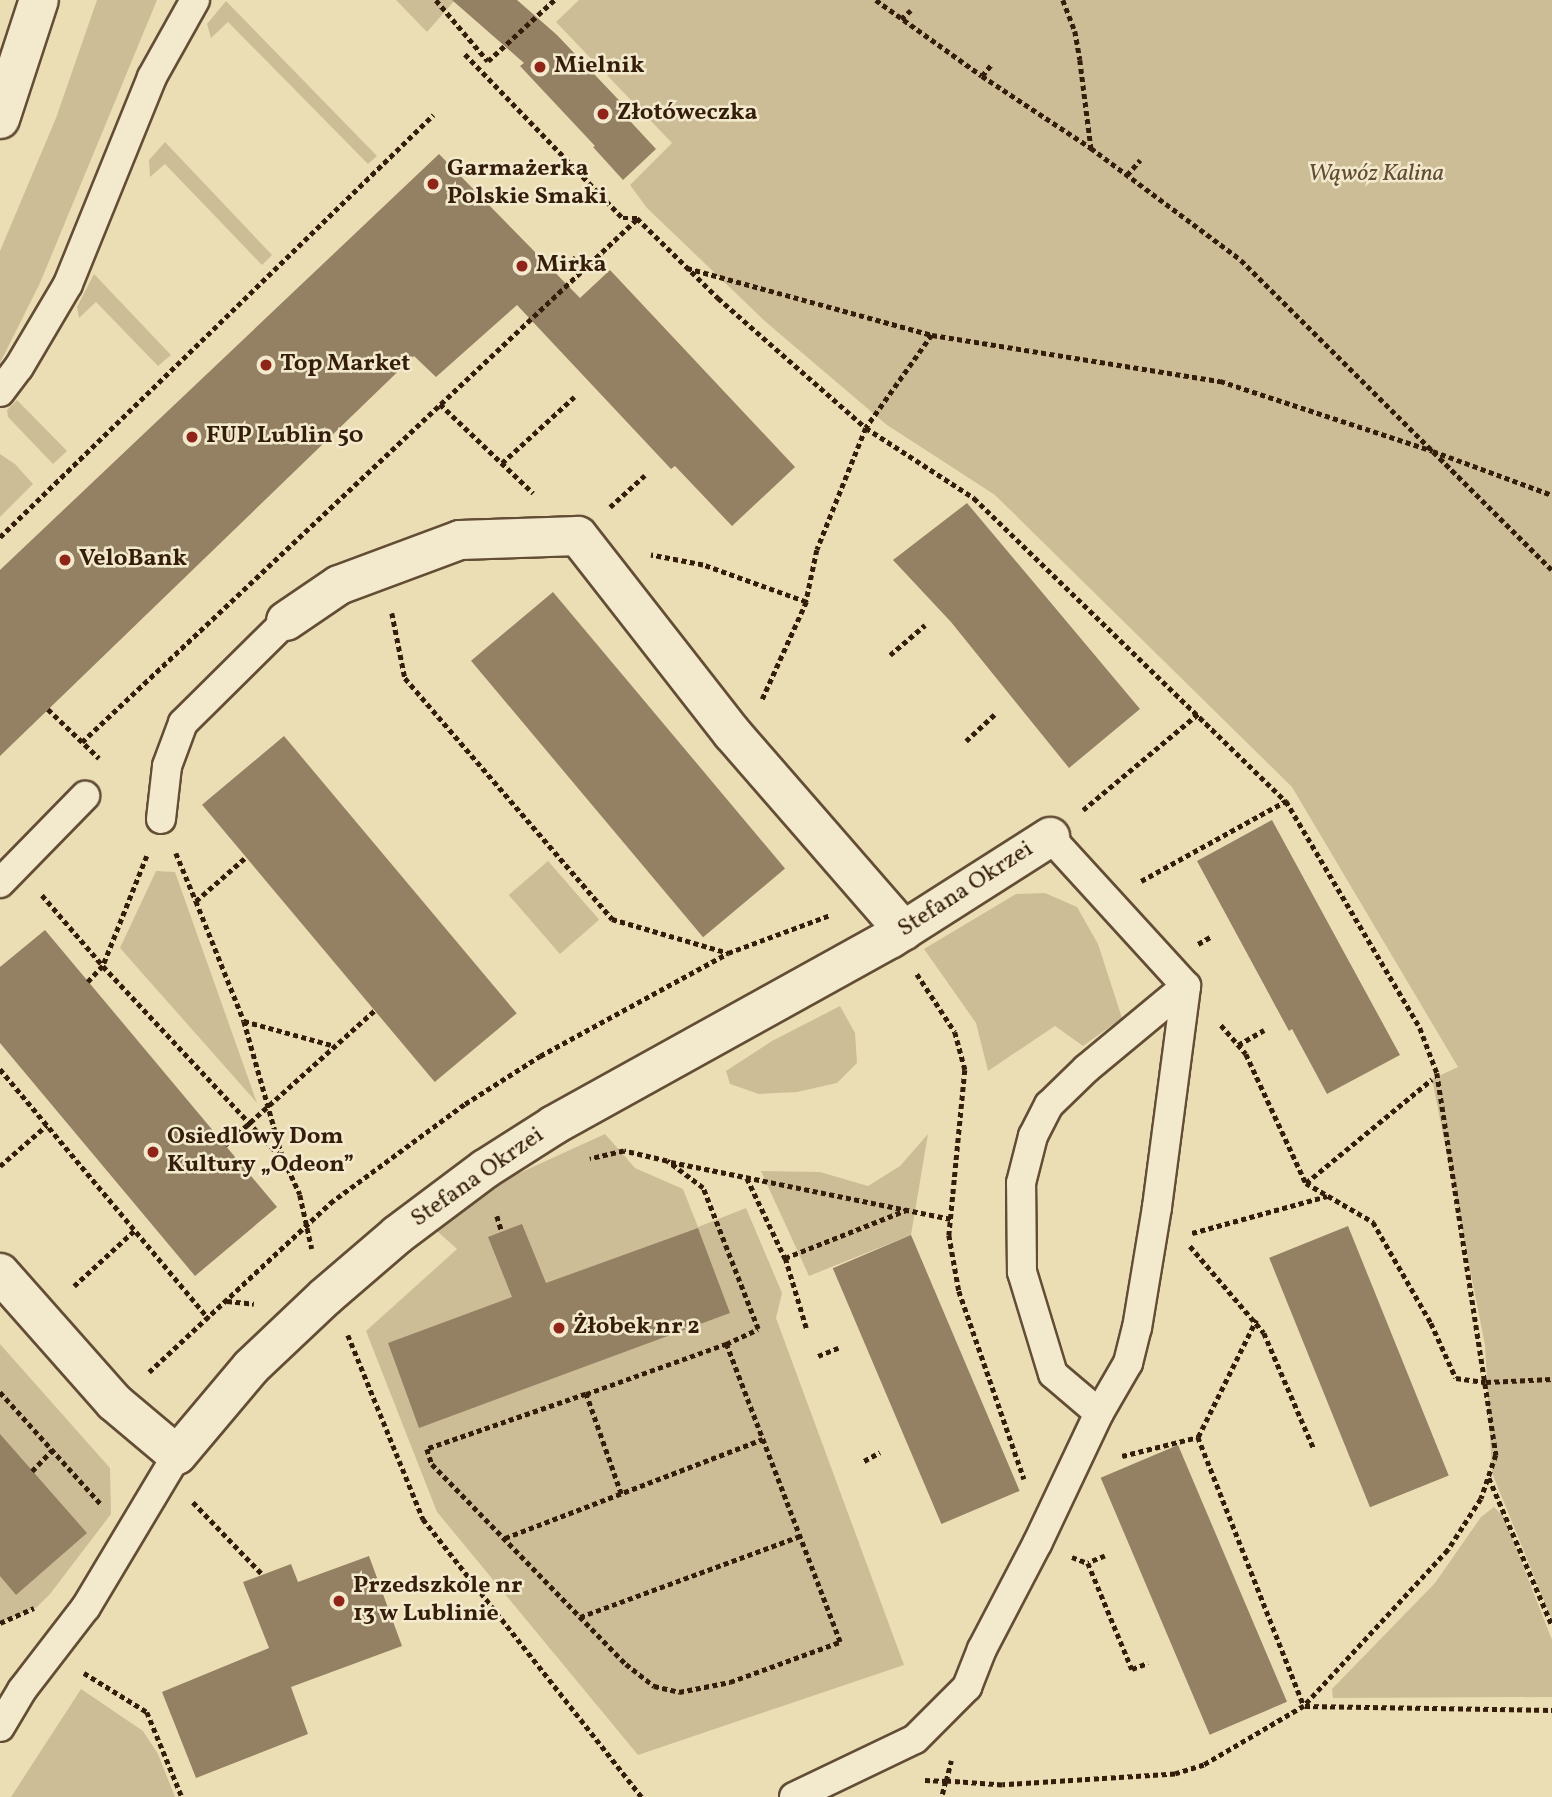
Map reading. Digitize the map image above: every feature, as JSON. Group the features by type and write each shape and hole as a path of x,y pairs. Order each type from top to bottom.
{"street":[{"path":"0,119 38,0"},
{"path":"286,621 339,585 460,540 578,537 741,744 897,935"},
{"name":"Stefana Okrzei","path":"177,1455 251,1367 326,1297 397,1235 485,1169 554,1125 897,935 1050,837"},
{"path":"0,1273 114,1402 177,1455"}],"lane":[{"path":"0,392 19,367 68,284 152,78 195,0"},
{"path":"162,819 167,766 183,723 286,621"},
{"path":"0,883 85,796"},
{"path":"1050,837 1186,985"},
{"path":"1099,1413 1053,1374 1022,1272 1021,1183 1033,1136 1049,1105 1086,1069 1186,985"},
{"path":"794,1797 915,1739 967,1687 982,1648 1037,1544 1070,1469 1128,1363 1137,1328 1157,1208 1186,985"},
{"path":"0,1727 22,1690 86,1607 177,1455"}],"path":[{"path":"436,0 488,61 554,0"},
{"path":"876,0 982,76 1091,148 1241,260 1552,570"},
{"path":"1063,0 1075,31 1091,148"},
{"path":"901,19 911,10"},
{"path":"465,54 623,218 637,218 686,268 866,428 974,498 1286,801 1420,1028 1437,1073 1496,1455 1481,1499 1448,1550 1304,1706 1204,1765 1175,1774 1002,1786 946,1781"},
{"path":"982,76 991,65"},
{"path":"0,537 433,115"},
{"path":"1127,174 1140,160"},
{"path":"82,742 637,218"},
{"path":"572,257 583,268"},
{"path":"686,268 932,335 1220,381 1433,450 1552,495"},
{"path":"741,744 806,602 817,550 866,428 932,335"},
{"path":"502,463 574,397"},
{"path":"440,404 578,537 625,550 704,565 806,602"},
{"path":"383,568 405,678 612,919 728,953"},
{"path":"890,655 925,625"},
{"path":"966,741 995,714"},
{"path":"1050,837 1198,714"},
{"path":"1107,900 1286,801"},
{"path":"162,819 244,1021 284,1160 300,1195 306,1226"},
{"path":"88,982 103,966 162,819"},
{"path":"197,901 246,857"},
{"path":"39,892 103,966 284,1160"},
{"path":"114,1402 209,1318 330,1203 465,1104 540,1056 728,953 841,910"},
{"path":"897,935 955,1032 965,1070 949,1235 959,1291 1025,1482"},
{"path":"1186,985 1246,1054 1306,1183 1373,1222 1431,1323 1456,1378 1486,1382 1552,1379"},
{"path":"225,1145 375,1010"},
{"path":"244,1021 336,1046"},
{"path":"1238,1045 1264,1030"},
{"path":"2,1073 209,1318"},
{"path":"1306,1183 1432,1080"},
{"path":"0,1166 47,1125"},
{"path":"586,1159 624,1151 951,1219"},
{"path":"667,1161 703,1188 758,1329 726,1344 427,1449 432,1464 626,1664 654,1686 679,1692 730,1682 840,1642 726,1344"},
{"path":"747,1178 785,1258 806,1328"},
{"path":"1314,1449 1256,1320 1181,1236 1327,1196"},
{"path":"785,1258 907,1209"},
{"path":"74,1286 135,1230"},
{"path":"1256,1320 1198,1437 1304,1706"},
{"path":"337,1339 346,1331 423,1519 642,1797"},
{"path":"818,1356 838,1348"},
{"path":"586,1394 621,1494"},
{"path":"1070,1469 1198,1437"},
{"path":"505,1538 762,1439"},
{"path":"32,1471 52,1450"},
{"path":"864,1461 880,1452"},
{"path":"1489,1477 1552,1625"},
{"path":"186,1497 198,1506 262,1575"},
{"path":"580,1617 800,1536"},
{"path":"1105,1556 1088,1563 1132,1669 1148,1663"},
{"path":"0,1623 37,1607"},
{"path":"77,1669 147,1712 182,1797"},
{"path":"1304,1706 1552,1710"},
{"path":"942,1797 952,1754"}],"green space":[{"path":"97,0 157,0 40,283 0,363 0,251 56,118"},
{"path":"396,0 455,0 427,32"},
{"name":"Wąwóz Kalina","path":"579,0 1552,0 1552,1620 1492,1473 1485,1345 1432,1079 1458,1067 1292,787 995,495 887,425 767,323 647,208 630,185 672,143 556,22"},
{"path":"226,1 377,156 368,164 228,22 211,38 207,24"},
{"path":"165,142 272,255 262,265 165,164 150,177 149,160"},
{"path":"94,274 171,355 158,366 96,302 79,318 77,307"},
{"path":"17,400 67,451 53,464 8,417 7,410"},
{"path":"0,454 15,464 33,484 0,517"},
{"path":"548,861 599,920 560,954 509,895"},
{"path":"156,871 175,872 257,1103 120,948"},
{"path":"1045,893 1077,907 1098,944 1122,1018 1083,1046 1055,1026 988,1071 976,1023 924,949 1016,894"},
{"path":"840,1006 855,1033 857,1063 837,1083 797,1092 759,1094 730,1084 726,1071 772,1041"},
{"path":"605,1134 635,1168 683,1189 698,1227 746,1208 782,1293 776,1318 904,1665 638,1755 437,1512 366,1331 457,1249 437,1231 504,1180"},
{"path":"928,1134 911,1235 809,1276 761,1171 820,1172 868,1186 900,1166"},
{"path":"0,1344 110,1468 111,1514 37,1607 0,1623"},
{"path":"1494,1507 1504,1517 1552,1640 1552,1697 1333,1698 1332,1689 1435,1583 1481,1517"},
{"path":"81,1689 143,1731 158,1754 175,1797 11,1797"}],"building":[{"path":"452,0 517,0 557,35 633,115 630,121 656,149 623,180 520,66 524,63"},
{"path":"439,154 580,298 610,270 795,467 732,526 675,466 671,469 517,305 436,377 414,356 0,756 0,570"},
{"path":"967,503 1140,709 1069,768 951,622 893,560"},
{"path":"553,592 785,869 703,937 471,661"},
{"path":"284,736 517,1013 435,1082 202,805"},
{"path":"1272,820 1400,1055 1327,1094 1292,1029 1289,1031 1197,861"},
{"path":"45,930 277,1207 195,1276 0,1043 0,967"},
{"name":"Żłobek nr 2","path":"522,1224 546,1283 698,1228 730,1313 419,1428 388,1343 512,1297 488,1237"},
{"path":"1348,1226 1449,1475 1370,1507 1269,1258"},
{"path":"911,1235 1020,1491 941,1524 833,1268"},
{"path":"0,1434 87,1533 16,1595 0,1576"},
{"path":"1178,1445 1287,1702 1210,1735 1101,1478"},
{"path":"369,1556 402,1646 291,1687 308,1734 196,1778 162,1692 269,1648 243,1582 291,1564 298,1582"}],"place":[{"name":"Mielnik","path":"540,67"},
{"name":"Złotóweczka","path":"603,114"},
{"name":"Garmażerka Polskie Smaki","path":"433,184"},
{"name":"Mirka","path":"522,266"},
{"name":"Top Market","path":"266,365"},
{"name":"FUP Lublin 50","path":"192,437"},
{"name":"VeloBank","path":"65,560"},
{"name":"Osiedlowy Dom Kultury „Odeon”","path":"153,1152"},
{"name":"Żłobek nr 2","path":"559,1328"},
{"name":"Przedszkole nr 13 w Lublinie","path":"339,1601"}]}
